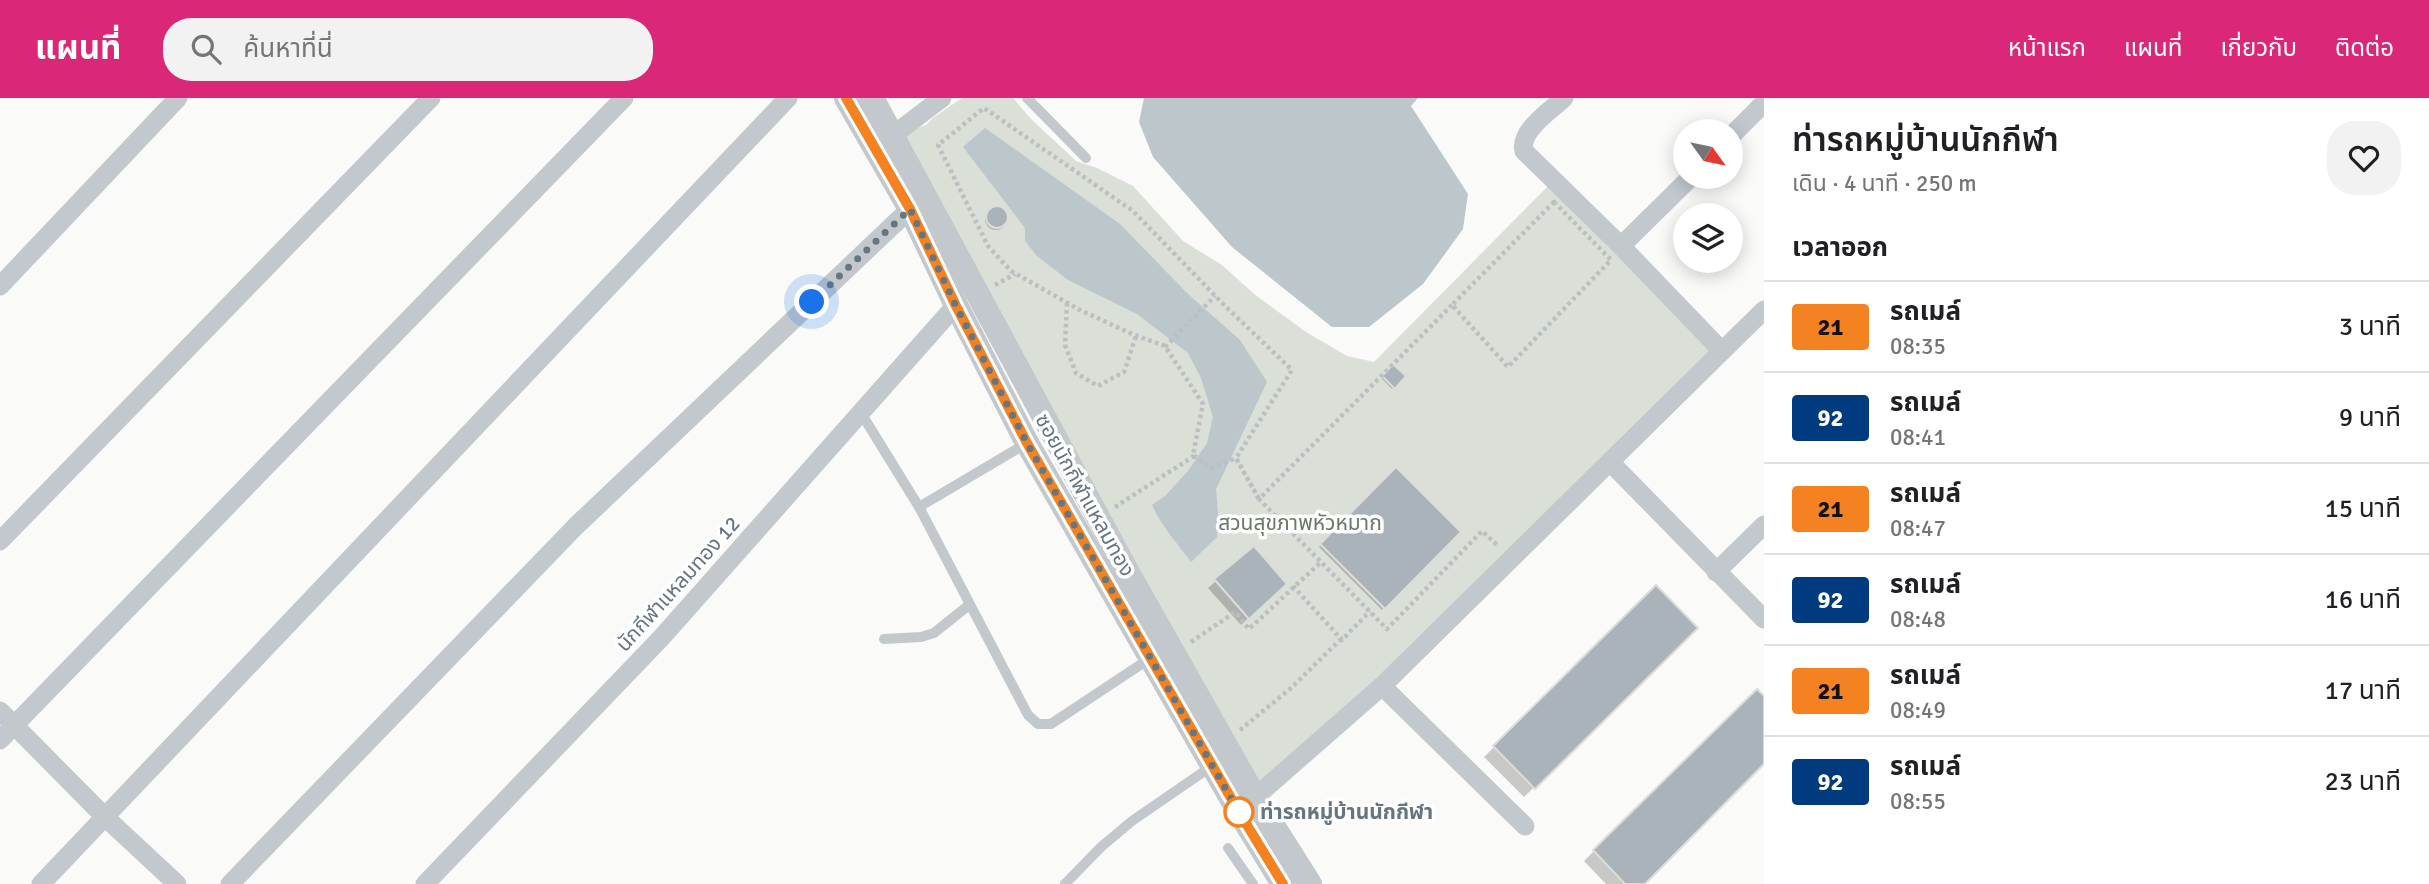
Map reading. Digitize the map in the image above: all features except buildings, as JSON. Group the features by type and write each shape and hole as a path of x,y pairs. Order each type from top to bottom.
{"street":[{"path":"0,286 178,98"},
{"path":"0,541 431,98"},
{"path":"0,740 624,98"},
{"path":"41,884 788,98"},
{"name":"ซอยนักกีฬาแหลมทอง","path":"846,98 910,209 956,306 1027,443 1162,656 1224,743 1278,881"},
{"name":"ซอยนักกีฬาแหลมทอง","path":"872,98 1098,518 1212,766 1247,804 1310,884"},
{"path":"892,136 942,98"},
{"path":"1564,98 1526,134 1522,143 1524,151 1722,351"},
{"path":"1743,124 1764,103"},
{"path":"1621,246 1679,189"},
{"path":"230,884 576,526 910,209"},
{"name":"นักกีฬาแหลมทอง 12","path":"425,884 662,637 956,306"},
{"path":"1247,804 1382,686 1764,310"},
{"path":"1611,463 1764,619"},
{"path":"1716,572 1764,524"},
{"path":"1382,686 1525,826"},
{"path":"0,711 106,818 177,884"}],"lane":[{"path":"1027,98 1086,158"},
{"path":"861,413 919,507 1016,696 1028,715 1038,724 1051,724 1162,656"},
{"path":"919,507 1027,443"},
{"path":"884,639 934,633 969,605"},
{"path":"1065,884 1101,847 1132,821 1212,766"},
{"path":"1228,848 1253,884"}],"path":[{"path":"1098,518 1195,457 1203,404 1167,345 1136,336 1067,303 1011,271 988,246 938,145 984,108 1133,211 1215,296 1292,370 1234,459 1211,468 1195,457"},
{"path":"1259,499 1554,202 1611,260 1508,367 1452,305"},
{"path":"1167,345 1215,296"},
{"path":"1067,303 1065,345 1076,373 1098,386 1124,372 1136,336"},
{"path":"1234,459 1259,499 1388,629 1482,531 1512,559"},
{"path":"1162,656 1235,612 1249,629 1321,562"},
{"path":"1293,586 1341,639"},
{"path":"1224,743 1290,689 1370,611"}],"green space":[{"name":"สวนสุขภาพหัวหมาก","path":"962,98 1013,98 1031,119 1076,161 1133,186 1183,241 1222,265 1254,294 1306,332 1347,356 1374,362 1554,180 1720,354 1255,797 892,136 926,125"}],"shaded area":[{"path":"1144,98 1418,98 1411,106 1468,194 1463,229 1423,284 1369,327 1332,327 1232,247 1153,157 1139,122"},
{"path":"985,128 1120,224 1188,294 1240,340 1267,382 1216,489 1217,537 1191,562 1165,528 1152,505 1165,496 1188,471 1207,443 1213,417 1201,378 1188,353 1137,314 1068,280 1037,256 1025,241 1025,228 963,147"}],"bus line":[{"name":"21","path":"846,98 910,209 956,306 1027,443 1283,884"}],"place":[{"name":"ท่ารถหมู่บ้านนักกีฬา","path":"1239,812"}],"route":[{"path":"812,302 910,209 956,306 1027,443 1239,812"}]}
